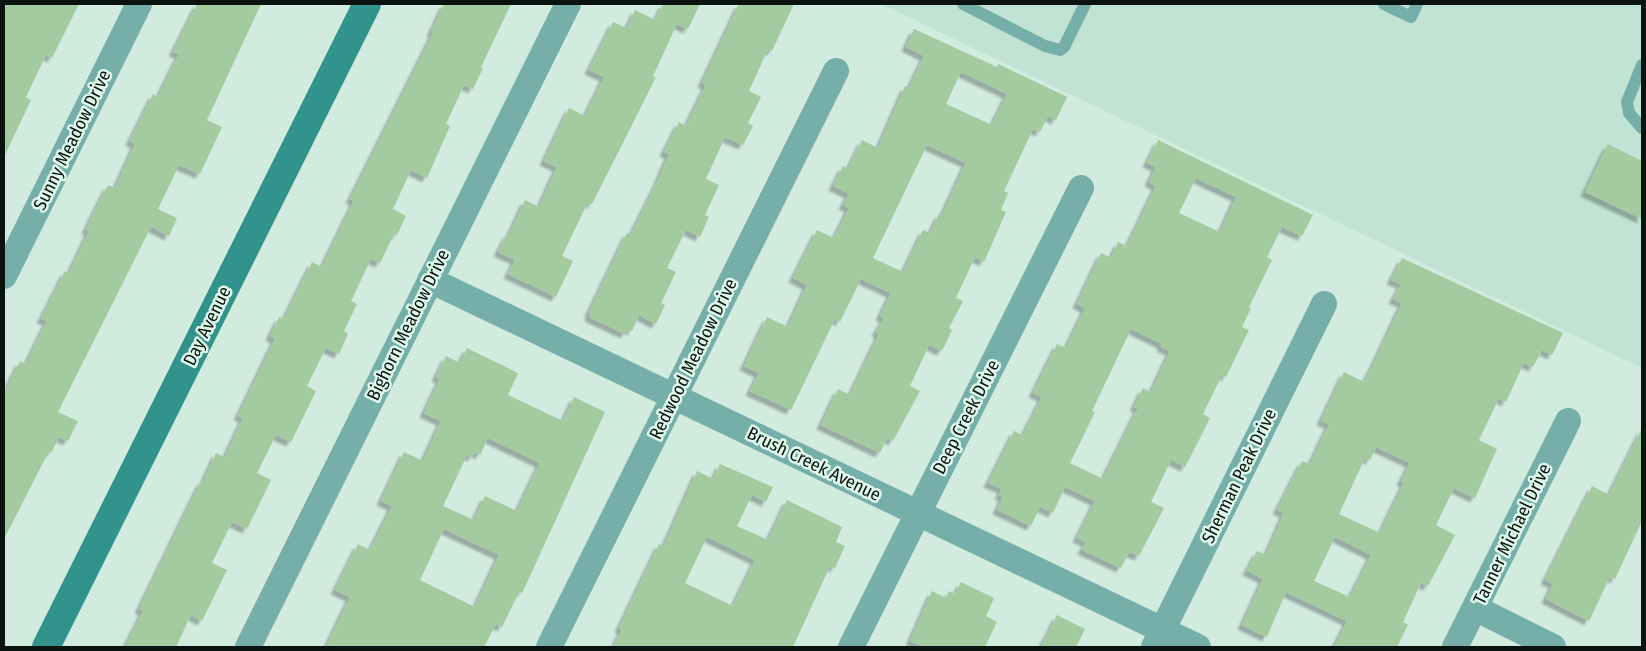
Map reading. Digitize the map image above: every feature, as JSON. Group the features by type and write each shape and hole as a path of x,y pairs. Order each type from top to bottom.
{"street":[{"name":"Sunny Meadow Drive","path":"4,276 139,4"},
{"name":"Day Avenue","path":"46,647 367,4"},
{"name":"Bighorn Meadow Drive","path":"248,647 568,4"},
{"name":"Redwood Meadow Drive","path":"549,647 836,71"},
{"name":"Deep Creek Drive","path":"852,647 1081,188"},
{"name":"Brush Creek Avenue","path":"430,280 918,514 1158,639 1198,647"},
{"name":"Sherman Peak Drive","path":"1158,639 1324,304"},
{"name":"Tanner Michael Drive","path":"1455,647 1568,421"},
{"path":"1475,608 1553,647"}],"lane":[{"path":"963,4 1045,46 1060,50 1064,47 1085,4"},
{"path":"1384,4 1411,16 1417,4"},
{"path":"1642,65 1627,102 1629,113 1642,128"}],"shaded area":[{"path":"881,4 1642,4 1642,368"}],"building":[{"path":"4,4 79,4 52,58 46,55 26,97 31,100 4,157"},
{"path":"197,4 261,4 207,120 222,127 200,174 179,165 158,209 177,218 169,236 151,227 58,412 78,421 68,441 59,437 51,453 49,451 4,539 4,394 20,361 26,364 47,321 41,319 65,271 69,273 89,231 86,230 108,185 115,188 135,144 130,141 153,94 158,97 179,54 173,52"},
{"path":"444,4 511,4 481,67 483,68 473,89 464,85 446,124 450,126 427,178 411,170 393,209 406,216 397,235 394,234 380,263 371,259 351,301 357,304 344,331 348,334 339,354 326,348 307,386 316,391 291,442 276,435 257,473 271,480 247,529 232,522 212,563 227,570 202,621 191,615 176,647 125,647 143,611 139,609 201,481 203,482 216,453 225,457 243,418 238,416 275,339 270,336 279,317 284,319 312,262 322,267 354,201 350,199 433,33 431,32"},
{"path":"663,4 700,4 688,29 677,24 653,76 656,77 637,115 592,204 588,202 562,256 573,261 556,297 508,274 515,260 498,252 507,234 509,235 525,200 539,207 557,167 544,161 569,108 585,116 604,77 589,70 613,22 627,28 635,10 655,20"},
{"path":"739,4 794,4 772,51 768,49 749,91 761,97 748,123 753,126 743,145 725,137 706,179 719,185 705,215 709,217 700,237 686,230 667,268 676,272 661,303 665,305 656,324 639,315 632,331 628,329 625,334 589,317 590,310 627,233 631,235 659,178 669,154 664,152 679,122 686,126 706,85 702,83"},
{"path":"914,29 997,67 998,64 1067,97 1056,120 1048,116 1040,132 1033,129 1004,191 1008,193 1001,210 1006,212 984,262 975,257 956,298 963,301 949,328 952,330 944,347 941,351 929,345 910,386 920,391 893,441 887,438 880,453 821,425 838,389 850,395 879,334 876,332 884,318 880,316 891,293 861,279 840,322 835,319 791,410 750,391 759,373 744,366 767,317 788,327 807,285 793,278 817,230 834,238 849,208 843,205 849,194 833,186 843,166 848,169 862,140 878,148 905,86 909,88 924,56 906,47","holes":["961,72 1007,94 992,125 946,104","927,145 966,163 942,215 939,214 930,233 923,230 903,272 873,258"]},
{"path":"1158,140 1313,215 1302,236 1282,227 1267,257 1272,260 1249,307 1251,308 1242,327 1249,330 1226,377 1222,375 1203,414 1210,418 1185,467 1171,460 1151,502 1164,508 1139,556 1129,552 1121,568 1082,550 1086,542 1077,538 1095,501 1065,487 1053,513 1040,507 1031,526 997,510 1003,497 999,495 1002,489 988,483 1014,431 1023,435 1042,397 1033,393 1057,344 1066,348 1085,308 1077,304 1101,253 1111,258 1118,242 1127,246 1156,186 1149,182 1156,167 1147,163","holes":["1196,178 1236,197 1220,232 1179,213","1131,329 1162,344 1161,347 1170,351 1151,392 1143,388 1134,407 1138,408 1103,479 1070,463 1095,412 1092,411"]},
{"path":"1608,144 1642,161 1642,219 1585,192"},
{"path":"1402,258 1563,333 1552,355 1542,350 1533,367 1524,363 1506,402 1499,398 1479,440 1497,449 1475,498 1454,488 1436,525 1455,535 1428,586 1421,583 1403,622 1408,625 1397,647 1334,647 1347,621 1286,592 1267,637 1242,625 1263,579 1247,571 1257,551 1266,555 1284,513 1277,510 1302,461 1310,464 1329,424 1321,421 1344,372 1364,382 1374,363 1402,303 1393,299 1401,284 1391,280","holes":["1376,447 1410,463 1401,481 1404,483 1380,533 1339,514 1365,458 1370,460","1335,537 1371,555 1350,597 1314,581"]},
{"path":"467,348 518,373 508,395 563,421 574,397 605,412 522,593 519,592 502,627 496,624 484,647 326,647 350,597 335,590 358,544 370,550 392,506 381,501 404,452 423,461 441,421 424,413 440,379 436,377 446,356 460,363","holes":["488,438 540,463 517,511 485,496 474,520 443,506 467,455 472,457 475,452 480,455","444,529 499,555 475,607 420,580"]},
{"path":"1642,428 1642,521 1615,579 1610,577 1589,621 1546,599 1553,584 1545,580 1592,486 1609,495"},
{"path":"720,464 773,487 766,502 752,495 737,526 768,540 787,500 842,527 836,542 845,546 835,568 830,566 793,647 613,647 622,630 619,628 659,544 664,546 697,471 713,479","holes":["707,537 755,560 733,606 685,583"]},
{"path":"961,582 994,598 986,616 997,622 985,647 924,647 910,641 932,591 946,598 949,591 955,594"},
{"path":"1057,615 1085,629 1076,647 1041,647"}]}
